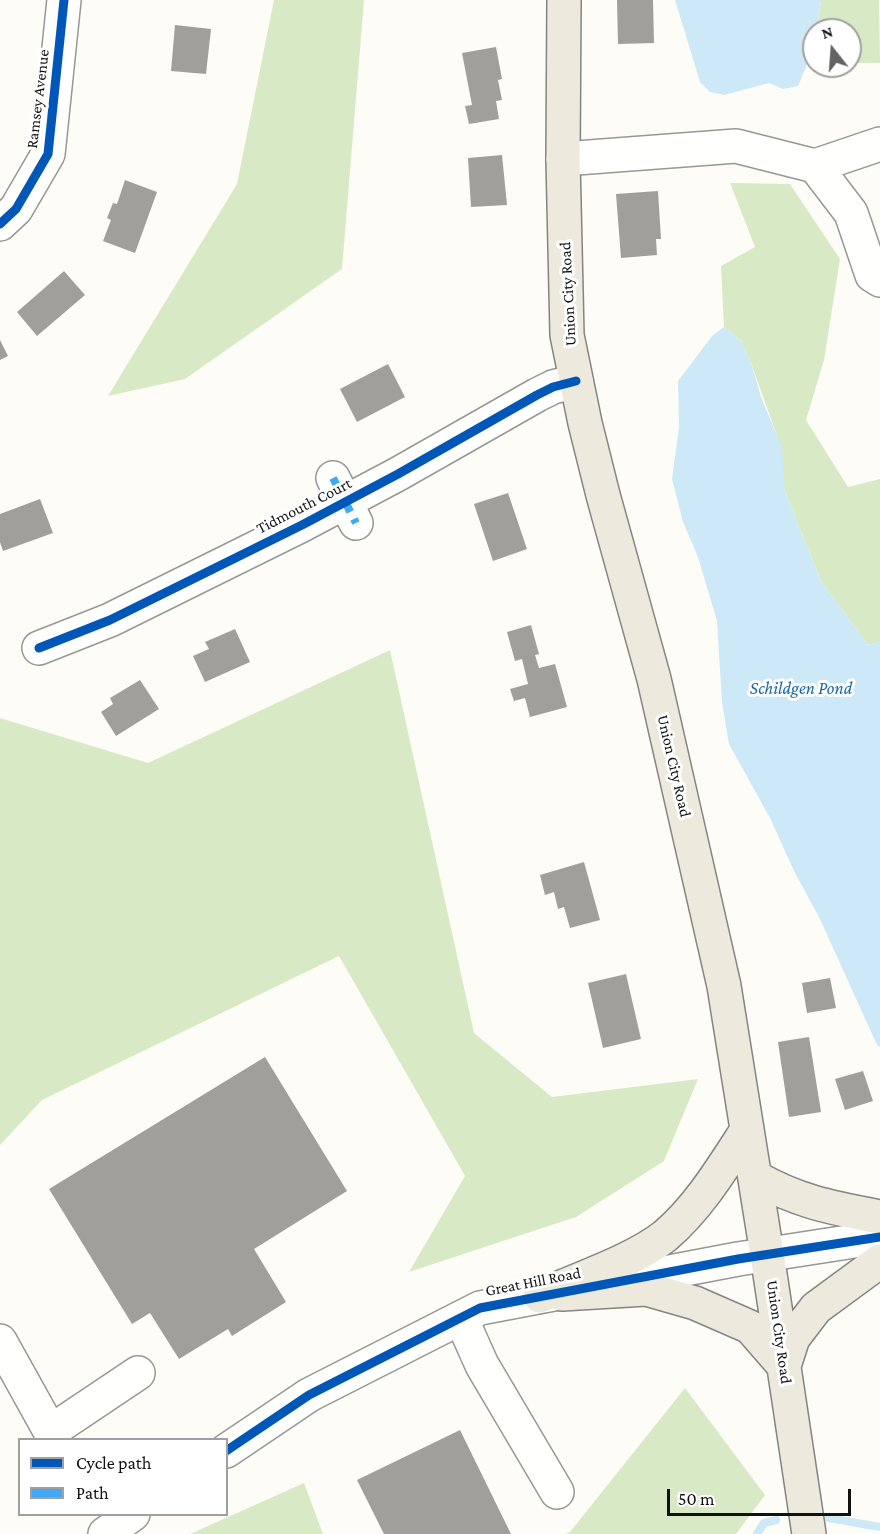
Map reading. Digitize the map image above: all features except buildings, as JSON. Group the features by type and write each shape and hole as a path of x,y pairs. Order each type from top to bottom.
{"main road":[{"name":"Union City Road","path":"564,0 563,159 567,335 603,495 654,679 704,896 733,1035 809,1534"},
{"path":"540,1296 633,1255 664,1236 714,1182 747,1130"},
{"path":"755,1177 790,1196 824,1207 880,1217"},
{"path":"540,1296 646,1289 695,1303 750,1327 784,1366 794,1338 816,1308 880,1261"}],"street":[{"name":"Ramsey Avenue","path":"0,224 16,209 48,154 64,0"},
{"path":"563,159 736,146 815,166 880,144"},
{"path":"815,166 851,213 872,275 880,280"},
{"name":"Tidmouth Court","path":"39,648 110,620 345,501 537,395 553,387 576,381"},
{"name":"Great Hill Road","path":"228,1450 309,1395 480,1308 767,1254 880,1237"},
{"path":"460,1318 482,1365 557,1492"},
{"path":"0,1341 52,1436 138,1373"}],"green space":[{"path":"274,0 364,0 342,269 185,379 108,396 237,184"},
{"path":"821,0 879,0 880,63 862,63 862,18 819,18"},
{"path":"730,183 790,184 840,259 824,360 806,420 848,487 880,479 880,642 868,645 821,581 785,492 777,436 751,363 741,341 724,327 721,266 755,247"},
{"path":"390,650 474,1033 552,1097 698,1079 664,1161 576,1217 409,1272 465,1176 339,956 42,1100 0,1145 0,718 148,763"},
{"path":"685,1388 765,1495 736,1534 565,1534 570,1532"},
{"path":"304,1483 323,1534 190,1534"}],"water":[{"path":"675,0 821,0 819,18 802,18 802,76 798,86 783,89 769,83 724,95 710,92 700,82"},
{"name":"Schildgen Pond","path":"724,327 741,341 751,363 761,397 782,448 785,492 821,581 868,645 880,642 880,1047 877,1045 820,919 794,871 770,818 729,744 722,702 717,621 698,557 683,522 672,479 679,427 678,381 712,336"}],"waterway":[{"path":"829,1518 880,1527"},
{"path":"757,1534 764,1523 776,1520"}],"marked path":[{"path":"333,478 356,523"}],"cycle path":[{"path":"0,224 16,209 48,154 64,0"},
{"path":"39,648 110,620 302,525 398,474 537,395 553,387 576,381"},
{"path":"228,1450 309,1395 480,1308 738,1259 880,1237"}]}
